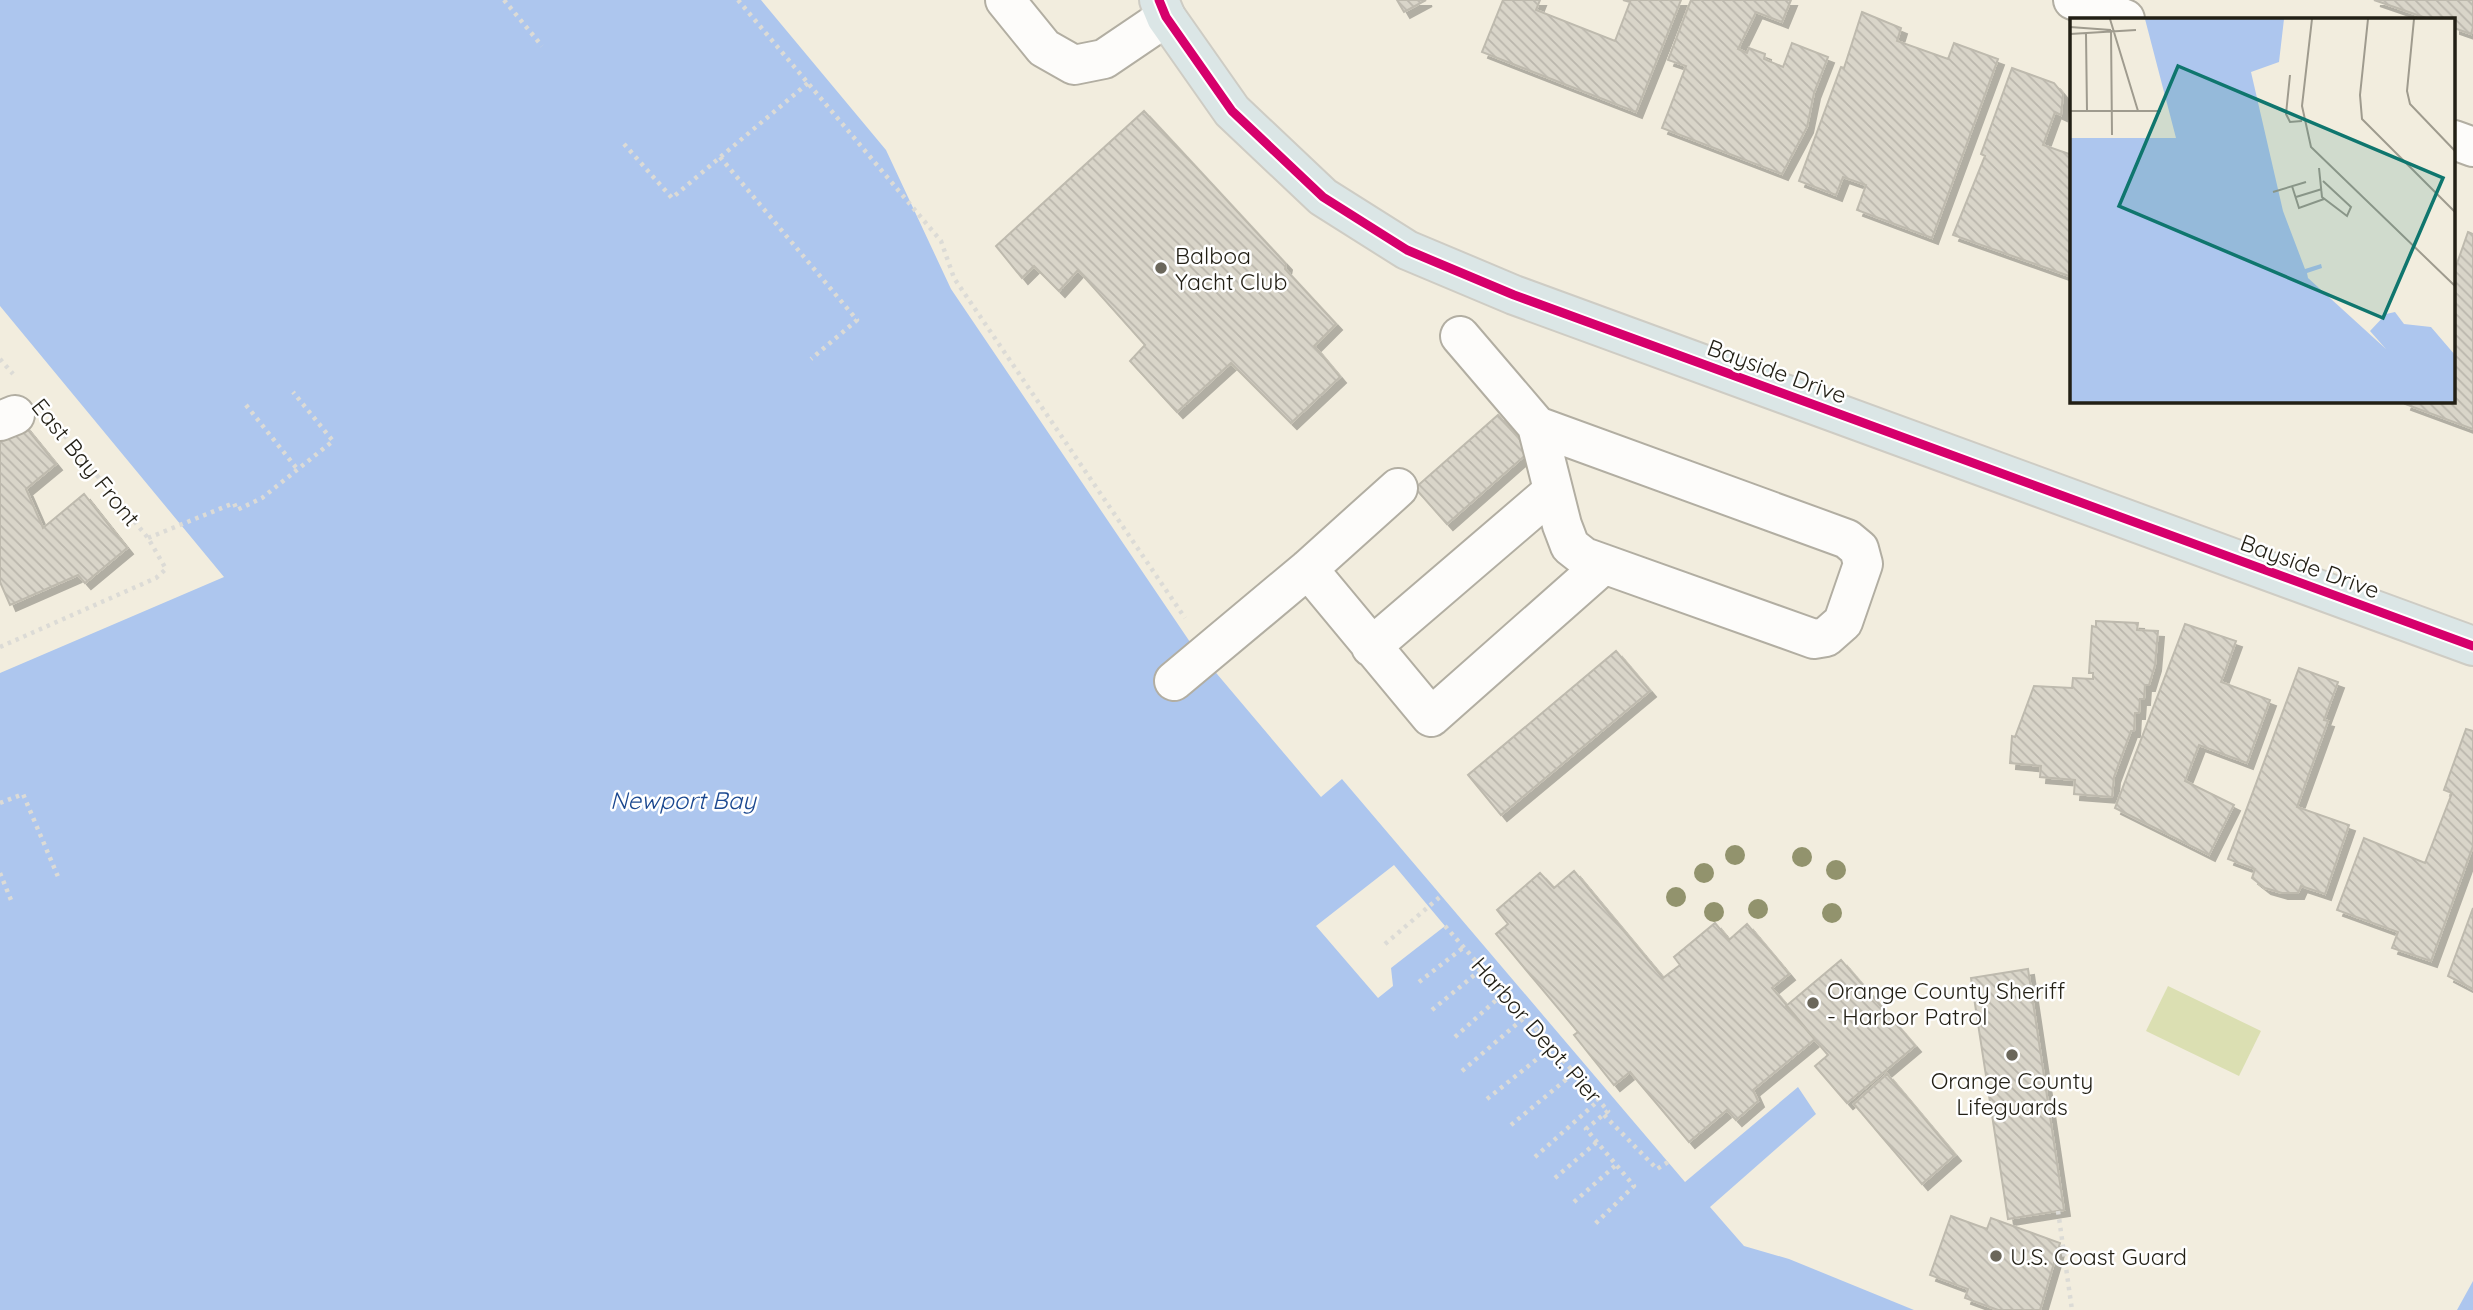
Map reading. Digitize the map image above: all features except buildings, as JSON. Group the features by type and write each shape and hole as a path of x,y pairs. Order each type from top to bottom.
{"main road":[{"name":"Bayside Drive","path":"1162,9 1242,120 1323,197 1407,250 1527,300 2473,646"}],"street":[{"path":"1005,0 1044,48 1074,65 1104,59 1162,9"},
{"path":"2073,0 2122,18"},
{"path":"2456,141 2473,147"},
{"path":"1460,336 1537,426 1570,546 1584,558 1814,639 1826,637 1843,622 1863,564 1859,549 1847,539 1537,426"},
{"path":"1174,681 1308,569 1398,488"},
{"path":"1371,647 1553,491"},
{"path":"1308,569 1430,718 1604,564"}],"path":[{"path":"504,0 542,46"},
{"path":"738,0 941,241 954,278 1190,625"},
{"path":"624,144 672,198 808,83"},
{"path":"720,157 857,320 811,359"},
{"path":"148,538 234,503 237,510 262,498 332,441 293,392"},
{"path":"246,405 298,470"},
{"path":"0,803 23,794 59,879"},
{"path":"0,873 11,900"},
{"path":"1385,944 1441,896"},
{"path":"1419,982 1464,947"},
{"path":"1432,1010 1483,968"},
{"path":"1455,1037 1504,993"},
{"path":"1462,1071 1525,1017"},
{"path":"1488,1099 1552,1047"},
{"path":"1511,1125 1574,1073"},
{"path":"1535,1157 1598,1101"},
{"path":"1604,1115 1657,1168 1668,1162"},
{"path":"1555,1178 1597,1142 1634,1186 1595,1224"},
{"path":"1574,1202 1616,1165"},
{"path":"2058,1211 2072,1310"}],"green space":[{"path":"2168,986 2261,1031 2239,1076 2146,1031"}],"water":[{"name":"Newport Bay","path":"0,0 761,0 886,150 951,289 1190,642 1321,797 1342,779 1685,1182 1798,1087 1816,1114 1710,1207 1744,1246 1789,1259 1914,1310 0,1310 0,673 224,577 0,306"},
{"path":"2473,1281 2473,1310 2457,1310"}],"pier":[{"path":"1394,865 1445,926 1391,968 1393,986 1378,998 1316,926"}],"cycle path":[{"path":"1159,0 1166,17 1232,111 1323,197 1407,250 1514,295 2473,646"}],"place":[{"name":"Balboa Yacht Club","path":"1161,268"},
{"name":"Orange County Sheriff - Harbor Patrol","path":"1813,1003"},
{"name":"Orange County Lifeguards","path":"2012,1055"},
{"name":"U.S. Coast Guard","path":"1996,1256"}]}
